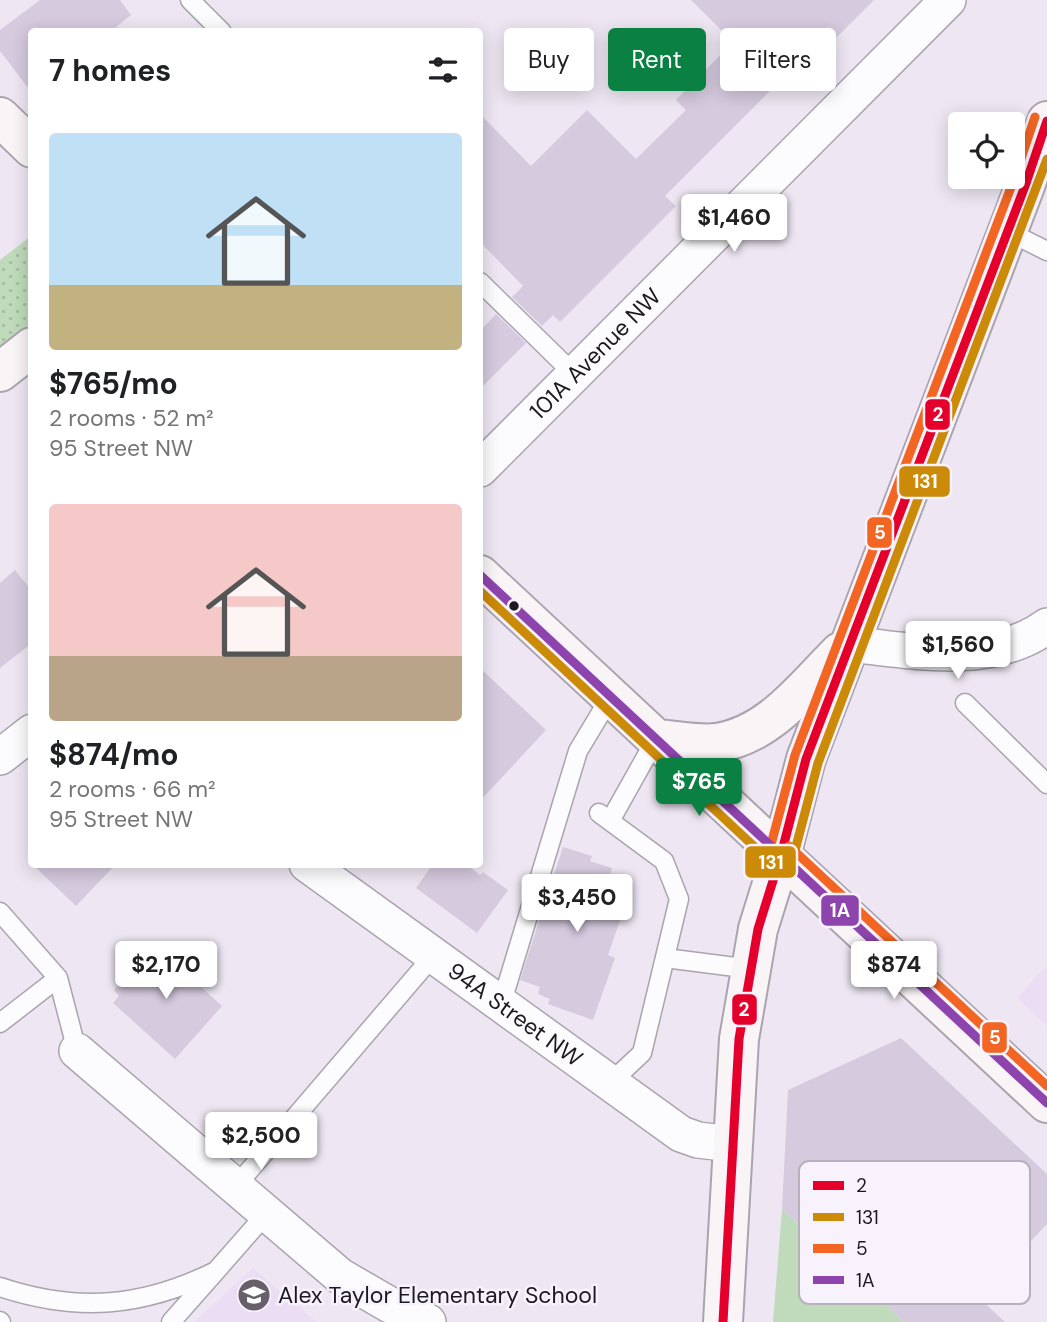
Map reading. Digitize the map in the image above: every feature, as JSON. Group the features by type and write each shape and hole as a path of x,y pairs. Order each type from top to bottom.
{"main road":[{"path":"0,117 28,145"},
{"path":"723,1322 739,1039 758,929 781,856 806,759 849,643 1007,231 1036,191 1047,121"},
{"path":"0,372 28,350"},
{"path":"483,578 1047,1102"},
{"path":"656,739 714,743 744,736 771,721 849,643"}],"street":[{"name":"101A Avenue NW","path":"483,466 948,0"},
{"path":"849,643 908,650 971,652 1007,646 1033,637 1047,626"},
{"path":"0,757 28,735"},
{"name":"94A Street NW","path":"312,868 681,1134 698,1140 732,1144"},
{"path":"77,1051 340,1276 390,1305 428,1322"}],"lane":[{"path":"190,0 218,28"},
{"path":"1007,231 1047,251"},
{"path":"483,285 574,374"},
{"path":"502,1005 578,751 611,696"},
{"path":"965,703 1047,784"},
{"path":"610,1083 642,1053 679,899 664,861 605,817 656,739"},
{"path":"0,912 58,978 77,1051"},
{"path":"235,1187 433,956"},
{"path":"665,958 751,970"},
{"path":"0,1023 58,978"},
{"path":"171,1322 266,1214"},
{"path":"0,1287 21,1294 86,1304 144,1299 185,1286 216,1271"}],"shaded area":[{"path":"1047,965 1047,1026 1017,998"},
{"name":"Alex Taylor Elementary School","path":"253,1268 317,1322 194,1322"}],"green space":[{"path":"28,238 28,325 0,348 0,260"},
{"path":"782,1209 799,1225 799,1304 885,1304 904,1322 773,1322"}],"building":[{"path":"40,0 120,0 131,15 115,28 28,28 28,88 0,51 0,30"},
{"path":"691,0 874,0 836,38 836,28 720,29"},
{"path":"720,55 720,91 770,91 665,196 676,206 560,322 553,315 542,326 512,297 523,286 483,245 483,117 531,166 587,110 636,159 686,110 676,100 685,91 706,91 706,69"},
{"path":"496,314 526,343 483,386 483,328"},
{"path":"15,570 28,586 28,646 0,668 0,583"},
{"path":"483,671 546,730 483,798"},
{"path":"563,847 592,856 590,861 612,868 610,875 633,883 608,955 615,958 593,1020 548,1004 550,999 538,994 540,987 520,980"},
{"path":"36,868 112,868 76,906"},
{"path":"430,868 471,868 480,875 483,872 508,890 477,933 416,888"},
{"path":"162,943 192,972 189,976 222,1006 175,1059 113,1003 119,996 114,990 149,952 152,955"},
{"path":"901,1038 1047,1174 1047,1224 1030,1242 1030,1161 799,1161 799,1225 782,1209 788,1090"},
{"path":"885,1304 986,1304 1005,1322 904,1322"}],"transit line":[{"name":"5","path":"769,852 795,755 1013,182 1035,117"},
{"name":"2","path":"723,1322 739,1039 758,929 806,759 1025,186 1047,121"},
{"name":"131","path":"483,594 773,864 779,867 787,865 793,858 818,763 1047,159"},
{"name":"1A","path":"483,578 1047,1103"},
{"name":"5","path":"789,846 1047,1086"}],"place":[{"name":"Alex Taylor Elementary School","path":"254,1295"}]}
